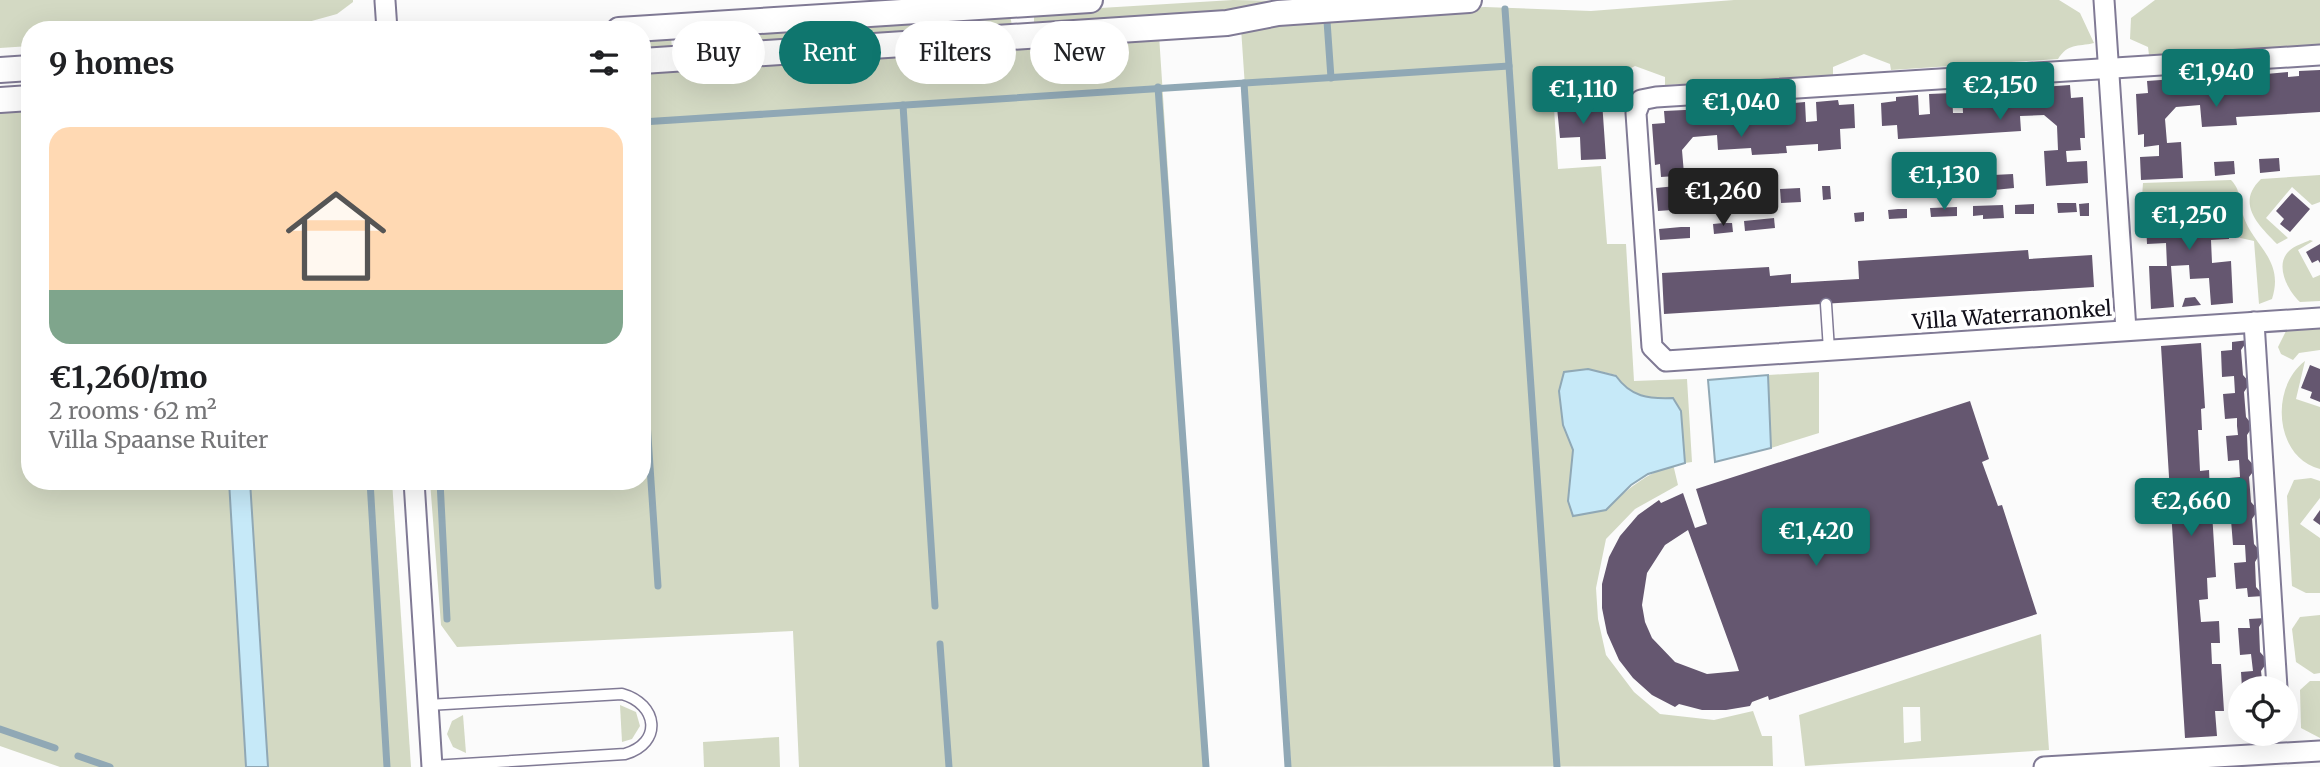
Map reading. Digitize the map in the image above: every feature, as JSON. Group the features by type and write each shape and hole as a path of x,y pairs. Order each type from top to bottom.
{"street":[{"path":"651,28 1090,0"},
{"path":"651,60 1227,23 1278,13 1469,0"},
{"name":"Villa Waterranonkel","path":"2104,0 2126,330 1665,361 1652,347 1636,113 1641,100 2108,67"},
{"path":"385,1 386,21"},
{"path":"2108,67 2320,55"},
{"path":"0,70 21,69"},
{"path":"0,100 21,99"},
{"path":"2126,330 2320,318"},
{"path":"2254,322 2276,676"},
{"path":"415,490 432,767"},
{"path":"2281,746 2281,753"},
{"path":"2044,767 2154,764 2320,751"}],"lane":[{"path":"1826,304 1829,350"},
{"path":"428,705 622,694 643,704 651,722 648,738 642,746 625,754 432,767"}],"green space":[{"path":"0,0 353,0 337,14 312,21 21,21 21,47 0,48"},
{"path":"1233,0 1279,1 1279,6 1112,21 1034,21 1034,12"},
{"path":"1734,0 2059,0 2080,13 2094,43 2069,48 2058,59 1891,70 1890,64 1864,54 1833,67 1833,75 1665,85 1665,77 1635,66 1608,80 1608,90 1553,93 1558,169 1601,166 1607,244 1626,244 1634,381 1687,379 1692,462 1685,463 1681,411 1673,398 1641,396 1628,388 1616,375 1588,369 1564,373 1559,391 1563,425 1573,450 1568,501 1606,510 1637,483 1673,464 1678,485 1635,509 1606,539 1596,588 1598,619 1606,655 1634,692 1660,714 1714,720 1753,711 1762,736 1772,736 1773,766 1291,767 1241,28 1417,10 1485,7 1591,11"},
{"path":"2155,0 2320,0 2320,45 2149,55 2148,47 2130,39 2131,18"},
{"path":"1010,16 1011,21 910,21"},
{"path":"881,22 895,22 895,35 881,36"},
{"path":"765,28 779,28 779,44 765,45"},
{"path":"1159,35 1207,767 799,767 793,631 457,647 441,625 431,490 651,490 651,67 672,66 672,84 765,84 765,60 779,59 779,84 881,84 881,53 895,52 895,84 1016,84 1016,44 1030,43 1030,84 1129,84 1129,37"},
{"path":"651,36 671,37 672,48 651,52"},
{"path":"21,106 21,490 230,490 246,767 60,767 0,746 0,107"},
{"path":"2320,175 2320,202 2312,205 2292,187 2266,218 2288,238 2277,244 2252,213 2250,196 2254,188 2261,179"},
{"path":"2231,180 2237,188 2247,226 2266,253 2274,273 2272,299 2259,304 2254,241 2236,237 2231,194 2142,197 2143,183"},
{"path":"2313,241 2298,250 2313,278 2320,275 2320,301 2300,302 2287,285 2283,263 2289,251"},
{"path":"2320,329 2320,350 2299,353 2293,360 2281,354 2278,347 2286,331"},
{"path":"2305,361 2296,399 2320,407 2320,469 2305,462 2293,451 2282,420 2286,387"},
{"path":"1819,372 1819,433 1771,448 1768,375"},
{"path":"2311,478 2320,481 2320,498 2300,524 2320,538 2320,593 2306,593 2292,586 2287,496 2294,480"},
{"path":"251,490 393,490 411,767 268,767"},
{"path":"2320,615 2320,673 2314,674 2296,662 2292,629 2300,617"},
{"path":"2041,634 2049,750 1805,766 1799,715","holes":["1903,707 1920,707 1921,741 1904,743"]},
{"path":"2310,681 2320,681 2320,738 2301,728 2300,690"},
{"path":"620,705 636,712 640,726 632,739 622,742"},
{"path":"463,715 466,753 453,747 447,734 452,721"},
{"path":"779,737 780,767 704,767 703,742"}],"water":[{"path":"1588,369 1616,376 1628,388 1641,395 1673,398 1681,411 1685,463 1648,474 1631,485 1606,510 1573,516 1568,501 1573,450 1563,425 1559,391 1564,372"},
{"path":"1768,375 1771,448 1715,462 1708,380"},
{"path":"230,490 251,490 268,767 246,767"}],"building":[{"path":"2320,70 2320,112 2236,117 2237,125 2202,127 2200,105 2176,107 2165,119 2167,143 2181,142 2183,178 2141,180 2140,157 2159,156 2159,145 2144,147 2144,134 2138,135 2136,94 2148,93 2147,81 2188,78 2189,83 2199,82 2199,78 2221,76 2222,81 2232,80 2232,76 2255,74 2256,94 2267,93 2266,74 2288,72 2288,77 2299,76 2299,71"},
{"path":"2070,85 2071,98 2083,97 2085,138 2080,138 2081,150 2066,151 2067,162 2087,161 2088,183 2046,186 2044,151 2058,150 2057,126 2044,115 2020,116 2021,131 1898,139 1897,125 1882,126 1881,103 1896,101 1896,97 1918,95 1919,115 1930,114 1929,94 1952,93 1953,113 1963,113 1962,92 1985,91 1985,96 1996,95 1996,90 2018,89 2018,94 2029,93 2029,88"},
{"path":"1578,96 1579,103 1602,101 1606,159 1581,160 1580,137 1560,138 1556,97"},
{"path":"1838,100 1839,105 1854,104 1855,128 1840,129 1841,149 1818,151 1818,144 1786,146 1787,153 1752,155 1751,148 1718,150 1717,135 1693,137 1682,150 1684,174 1698,173 1700,208 1658,211 1656,188 1676,186 1676,176 1661,177 1660,164 1655,165 1652,124 1665,123 1664,111 1705,109 1705,113 1716,113 1716,108 1738,106 1739,111 1750,111 1749,106 1771,104 1772,109 1782,109 1783,104 1805,102 1806,122 1817,121 1816,102"},
{"path":"2279,158 2280,171 2260,173 2259,159"},
{"path":"2234,161 2235,174 2215,176 2214,162"},
{"path":"2013,174 2014,188 1994,190 1993,175"},
{"path":"1968,177 1969,191 1945,192 1944,179"},
{"path":"1915,180 1923,180 1924,194 1915,194"},
{"path":"1822,186 1830,186 1831,199 1823,200"},
{"path":"1800,188 1801,202 1781,203 1780,189"},
{"path":"1751,191 1752,205 1732,206 1731,192"},
{"path":"2292,193 2310,209 2290,232 2280,224 2284,219 2276,211"},
{"path":"2227,197 2229,239 2211,240 2212,263 2231,261 2233,303 2211,305 2209,278 2190,279 2189,265 2171,266 2174,307 2151,309 2149,266 2167,266 2166,243 2147,244 2145,202 2167,201 2168,228 2206,226 2204,199"},
{"path":"2057,203 2076,203 2077,212 2058,213"},
{"path":"2089,203 2089,216 2080,216 2079,204"},
{"path":"2034,204 2034,214 2015,214 2015,205"},
{"path":"2003,205 2004,218 1983,219 1983,215 1973,216 1973,206"},
{"path":"1957,207 1957,216 1931,217 1930,208"},
{"path":"1907,209 1907,218 1889,219 1888,210"},
{"path":"1864,212 1864,221 1855,222 1854,213"},
{"path":"1774,218 1775,228 1745,231 1744,221"},
{"path":"1732,223 1733,232 1714,234 1713,224"},
{"path":"1690,227 1690,238 1660,240 1659,229"},
{"path":"2320,244 2320,263 2318,260 2312,263 2306,252"},
{"path":"2028,250 2029,259 2092,255 2094,287 1664,314 1662,273 1769,267 1770,276 1791,274 1791,283 1859,279 1858,261"},
{"path":"2195,297 2201,305 2182,307 2185,298"},
{"path":"2248,340 2241,350 2243,375 2250,383 2244,392 2246,417 2253,426 2247,435 2248,459 2256,468 2249,477 2251,502 2258,510 2252,519 2254,544 2261,552 2255,562 2256,587 2264,596 2248,597 2247,588 2236,589 2234,563 2246,562 2245,545 2233,545 2231,520 2243,519 2242,502 2230,503 2229,478 2240,477 2239,460 2228,461 2226,436 2238,435 2237,418 2225,419 2223,394 2235,393 2234,376 2222,377 2221,351 2232,350 2232,342"},
{"path":"2201,343 2205,408 2201,409 2202,430 2198,430 2200,471 2209,470 2210,493 2202,493 2203,513 2212,512 2216,577 2207,578 2208,599 2199,600 2201,622 2219,621 2220,643 2211,643 2212,664 2221,664 2224,711 2215,711 2217,736 2185,738 2161,346"},
{"path":"2310,365 2320,369 2320,402 2310,398 2312,392 2301,388"},
{"path":"1970,401 1989,459 1982,462 1998,506 2002,505 2037,614 1769,700 1768,696 1752,702 1750,706 1726,710 1702,710 1679,704 1675,707 1652,695 1633,678 1619,660 1607,633 1602,608 1602,584 1609,557 1620,536 1638,515 1659,500 1661,503 1683,493 1695,528 1707,524 1696,489","holes":["1688,530 1739,671 1707,674 1675,662 1652,638 1645,622 1642,605 1647,573 1665,545"]},
{"path":"2320,510 2320,525 2313,520"},
{"path":"2265,618 2259,627 2260,652 2268,661 2261,671 2262,676 2241,676 2241,672 2253,671 2251,654 2240,655 2238,628 2250,628 2249,619"}],"waterway":[{"path":"1505,9 1509,66"},
{"path":"1327,21 1331,78"},
{"path":"651,121 1509,66 1557,767"},
{"path":"1244,83 1288,767"},
{"path":"1158,87 1206,767"},
{"path":"903,105 935,606"},
{"path":"651,481 658,586"},
{"path":"371,490 387,767"},
{"path":"440,490 447,619"},
{"path":"940,644 949,767"},
{"path":"0,729 55,748"},
{"path":"78,756 110,767"}]}
